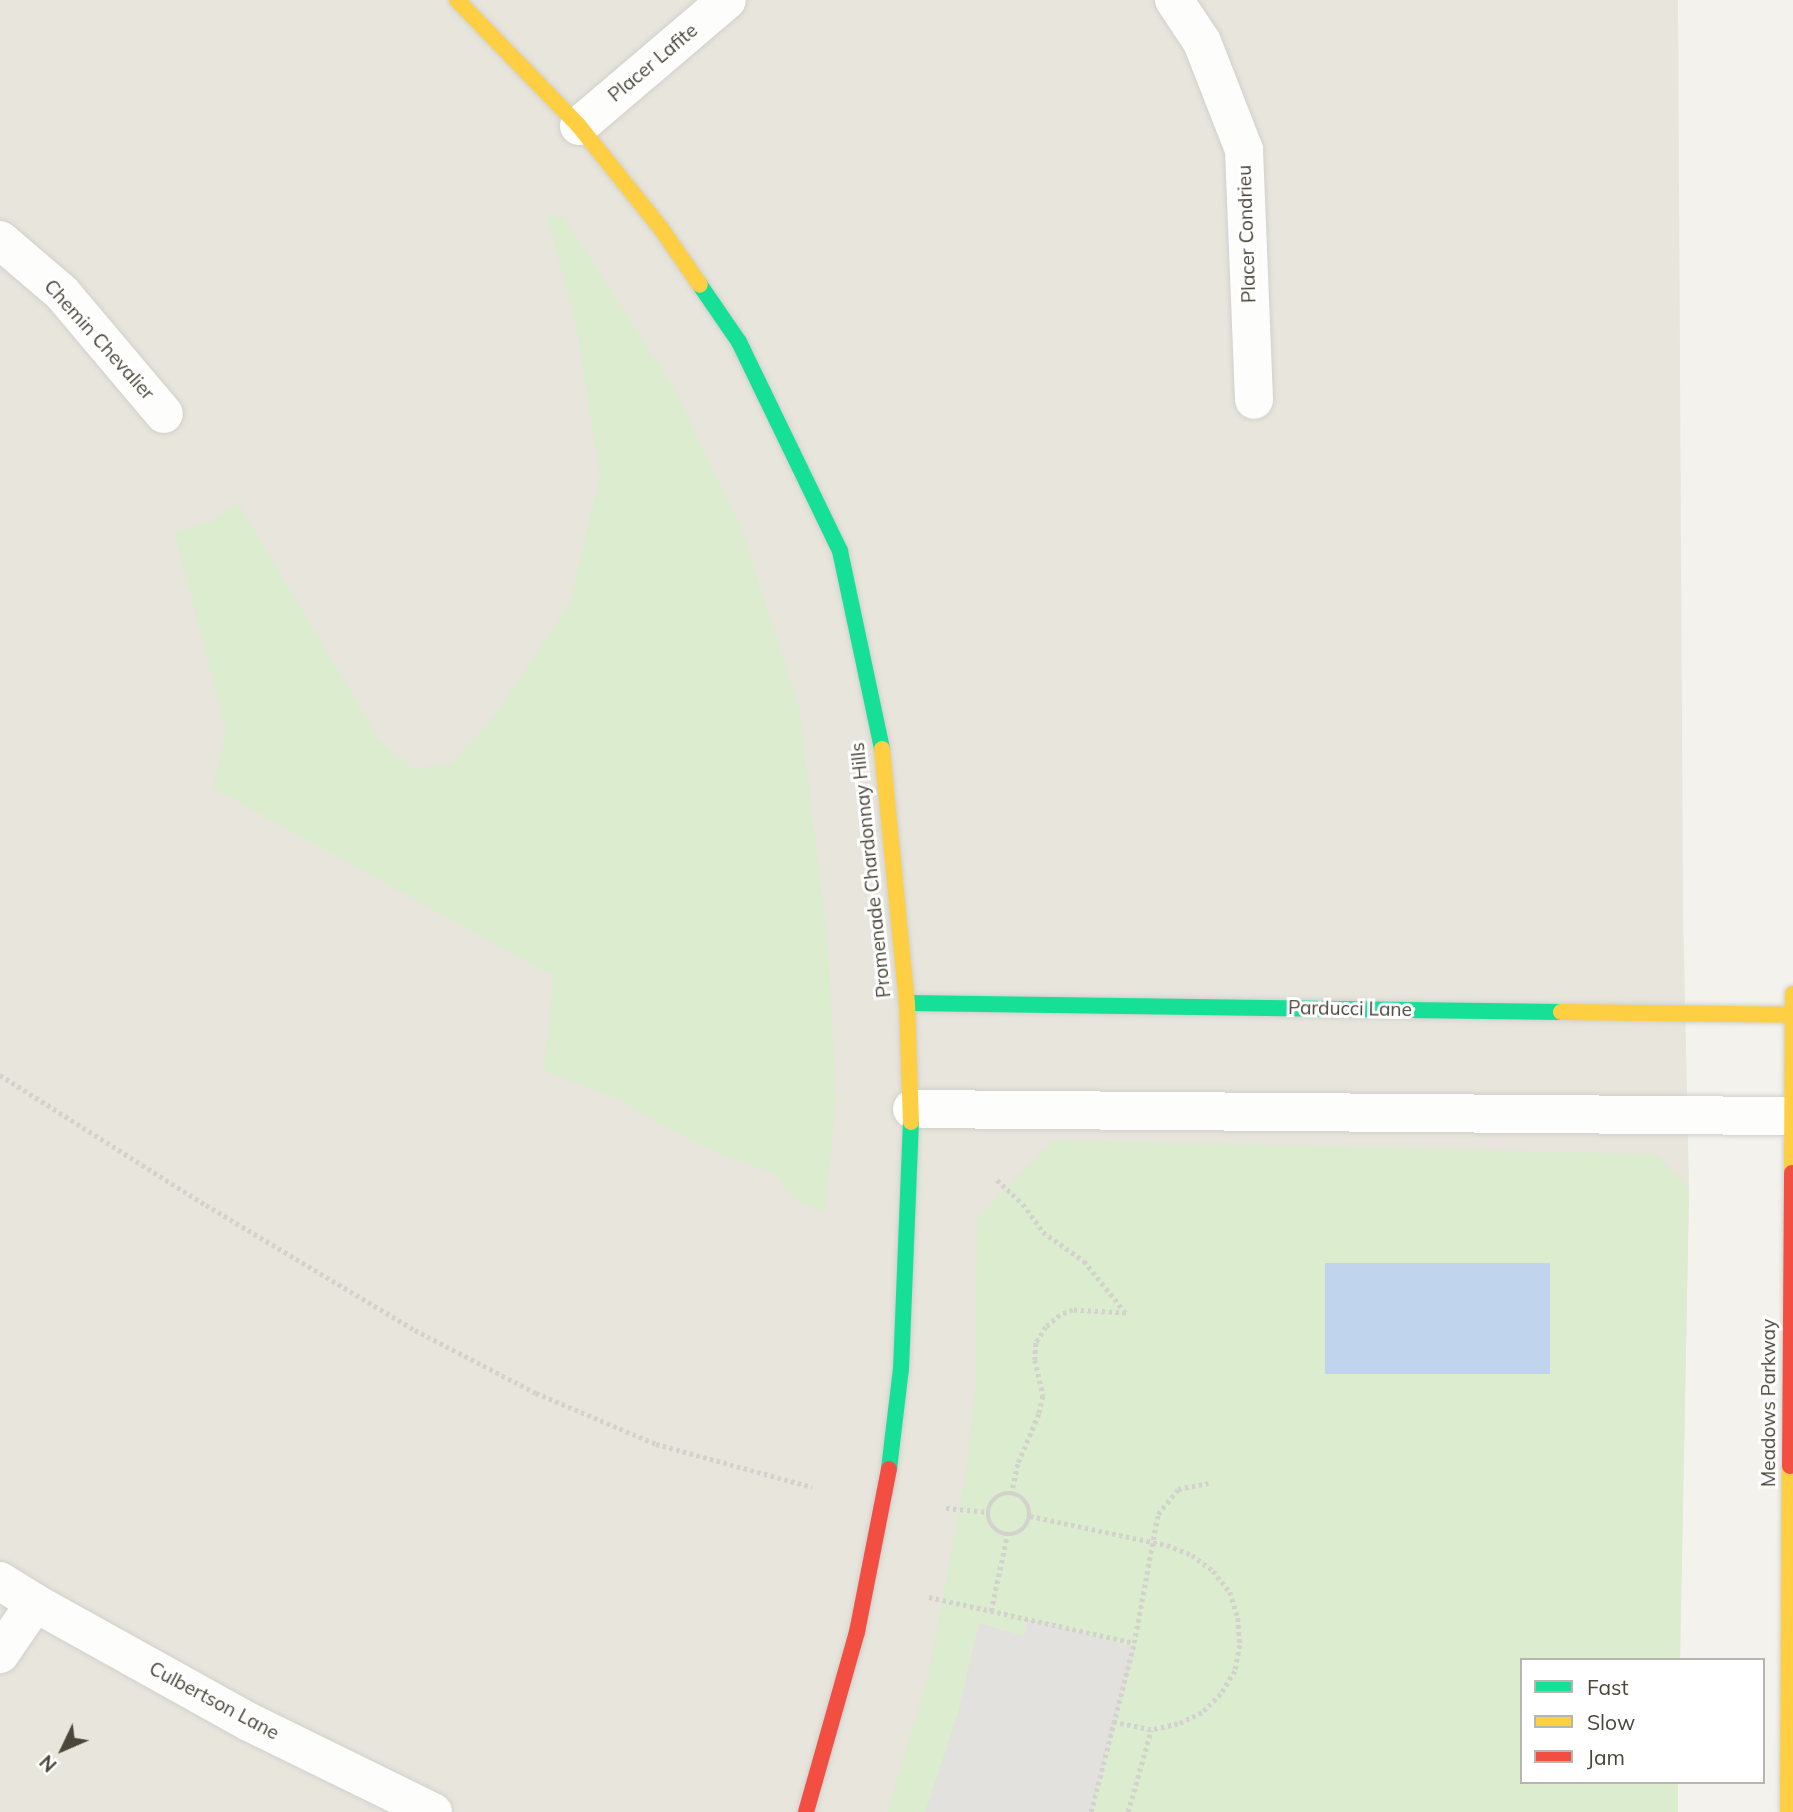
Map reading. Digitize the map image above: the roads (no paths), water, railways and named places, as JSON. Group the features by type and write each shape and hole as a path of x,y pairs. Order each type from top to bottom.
{"street":[{"name":"Promenade Chardonnay Hills","path":"457,0 498,39 579,126 660,227 739,342 840,551 885,765 907,1003 912,1109 901,1369 885,1498 857,1632 806,1812"},
{"name":"Placer Lafite","path":"579,126 727,0"},
{"name":"Placer Condrieu","path":"1174,0 1202,42 1244,150 1254,400"},
{"name":"Chemin Chevalier","path":"0,240 62,293 164,414"},
{"name":"Meadows Parkway","path":"1788,1812 1793,994"},
{"name":"Parducci Lane","path":"907,1003 1793,1015"},
{"path":"912,1109 1792,1116"},
{"name":"Culbertson Lane","path":"0,1581 34,1603 249,1722 433,1812"},
{"path":"0,1654 34,1603"}],"water":[{"path":"1325,1263 1550,1263 1550,1374 1325,1374"}]}
